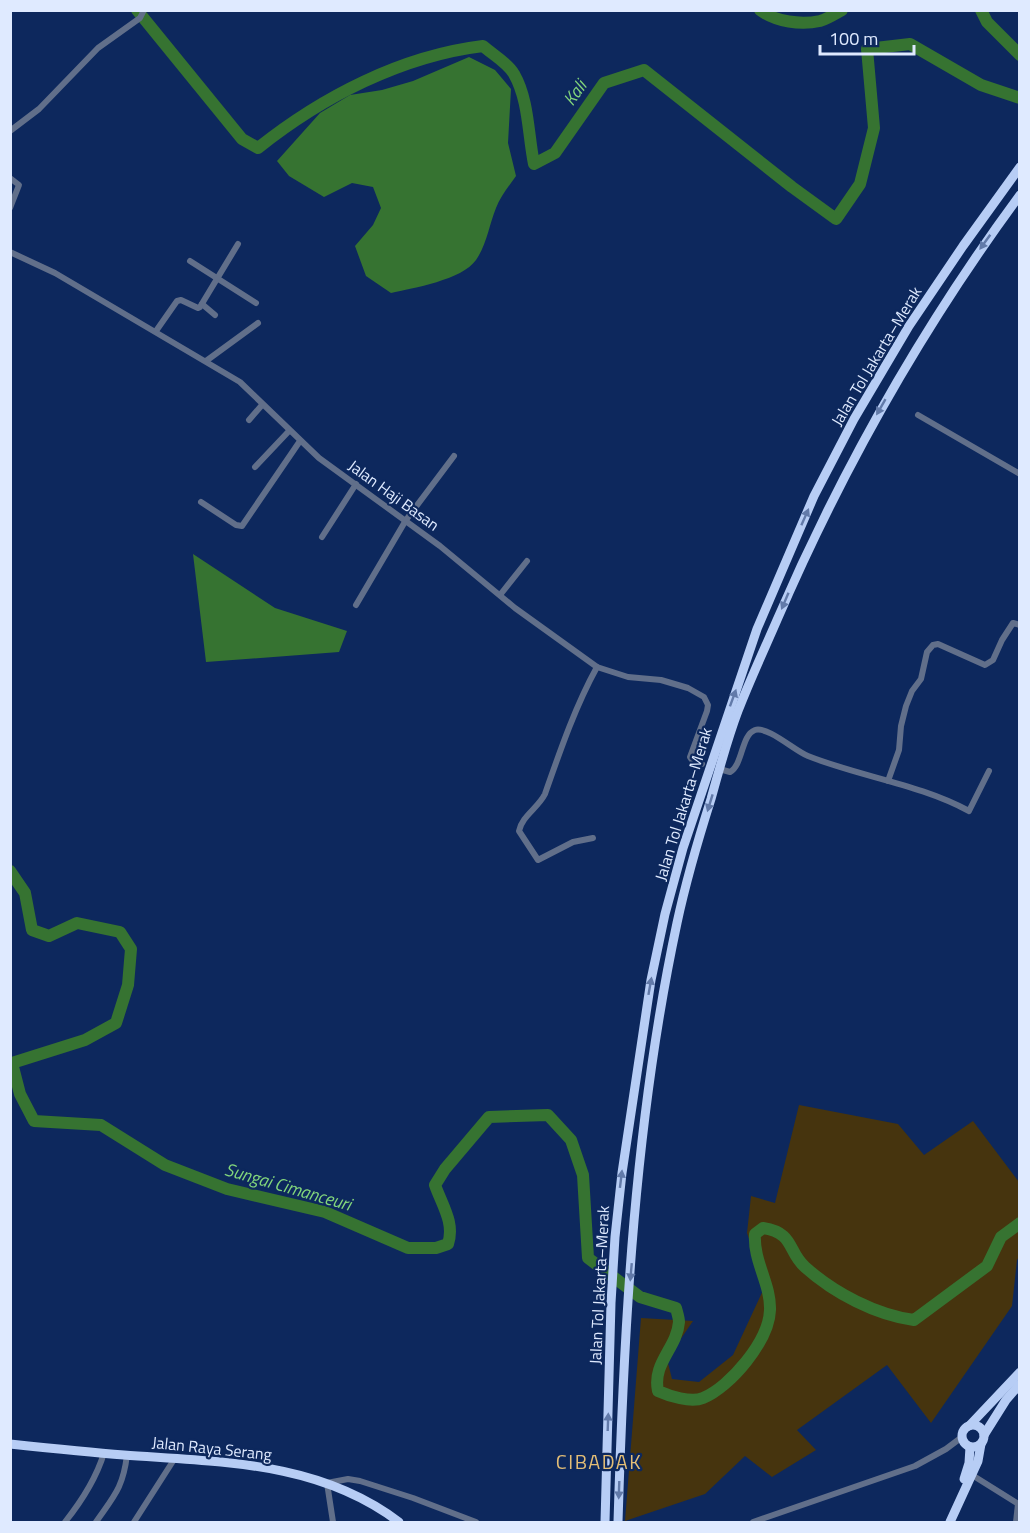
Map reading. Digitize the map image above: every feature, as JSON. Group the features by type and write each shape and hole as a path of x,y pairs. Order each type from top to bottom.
{"highway":[{"name":"Jalan Tol Jakarta–Merak","path":"605,1522 615,1237 631,1106 651,980 665,914 687,837 757,629 814,496 854,419 909,326 1020,167"},
{"name":"Jalan Tol Jakarta–Merak","path":"618,1522 628,1306 644,1113 666,973 694,854 737,714 796,576 831,502 872,423 924,334 976,254 1020,195"},
{"path":"1020,1372 963,1431 964,1443 970,1447 976,1447 997,1413 1020,1384"},
{"path":"948,1522 978,1461 982,1439 978,1427 969,1426"},
{"name":"Jalan Raya Serang","path":"10,1444 284,1470 327,1483 363,1500 399,1522"},
{"path":"948,1522 967,1472 970,1447"}],"street":[{"path":"10,131 39,109 98,48 135,21 144,10"},
{"path":"10,178 19,185 10,208"},
{"path":"156,331 177,301 185,301 198,308 202,304 238,244"},
{"name":"Jalan Haji Basan","path":"10,252 55,273 245,386 319,458 406,520 548,633 597,667 628,677 661,680 688,688 704,697 708,705 707,711 690,757 702,764"},
{"path":"190,261 256,303"},
{"path":"202,304 215,315"},
{"path":"206,361 258,323"},
{"path":"249,420 262,405"},
{"path":"918,415 1020,474"},
{"path":"255,467 289,431"},
{"path":"201,502 242,526 300,441"},
{"path":"356,605 406,520 454,456"},
{"path":"322,537 356,484"},
{"path":"500,595 527,561"},
{"path":"888,781 898,750 900,726 906,706 912,691 921,679 927,652 933,645 938,644 985,665 993,660 1013,623 1020,625"},
{"path":"593,838 573,842 538,860 519,831 524,820 542,802 564,739 586,686 597,667"},
{"path":"723,770 730,772 736,768 748,737 753,731 758,730 771,734 807,755 946,798 969,811 989,771"},
{"path":"753,1522 915,1466 946,1449 962,1437"},
{"path":"68,1522 94,1478 104,1454"},
{"path":"96,1522 121,1486 127,1455"},
{"path":"134,1522 175,1458"},
{"path":"972,1475 1019,1505 1016,1522"},
{"path":"333,1522 327,1483 348,1479 412,1498 476,1522"}],"shaded area":[{"path":"469,57 495,70 511,89 508,143 516,176 500,200 483,248 469,267 449,278 391,293 366,276 355,246 373,225 381,208 373,187 352,183 324,197 289,176 277,161 320,113 350,95 382,90 413,81"},
{"path":"193,554 275,608 347,631 339,652 206,662"},
{"path":"799,1105 898,1124 924,1155 973,1121 1019,1182 1019,1257 1012,1306 931,1423 887,1365 797,1430 816,1450 772,1477 745,1456 705,1494 625,1521 641,1318 693,1321 667,1359 672,1379 699,1382 733,1355 765,1286 747,1233 751,1196 775,1203"}],"waterway":[{"name":"Kali","path":"137,10 242,139 258,148 309,112 364,82 422,59 483,46 508,66 519,84 523,95 534,164 555,153 604,83 644,70 836,219 860,184 874,128 867,49 910,44 981,85 1020,98"},
{"path":"760,10 781,20 805,23 823,20 842,10"},
{"path":"981,10 987,22 1020,55"},
{"name":"Sungai Cimanceuri","path":"10,871 25,893 32,930 49,936 77,923 120,932 131,949 128,985 116,1023 85,1040 12,1063 20,1094 34,1121 101,1125 165,1165 227,1189 325,1212 408,1248 436,1248 448,1244 450,1236 447,1214 435,1185 445,1169 489,1117 548,1115 571,1140 583,1175 588,1258 640,1297 676,1308 679,1322 677,1331 661,1364 657,1381 658,1391 668,1395 698,1399 714,1392 746,1362 763,1335 768,1322 770,1300 755,1244 755,1234 763,1228 773,1230 786,1238 799,1261 816,1277 842,1294 870,1308 914,1320 987,1266 1001,1237 1020,1223"}],"district":[{"name":"CIBADAK","path":"599,1462"}]}
